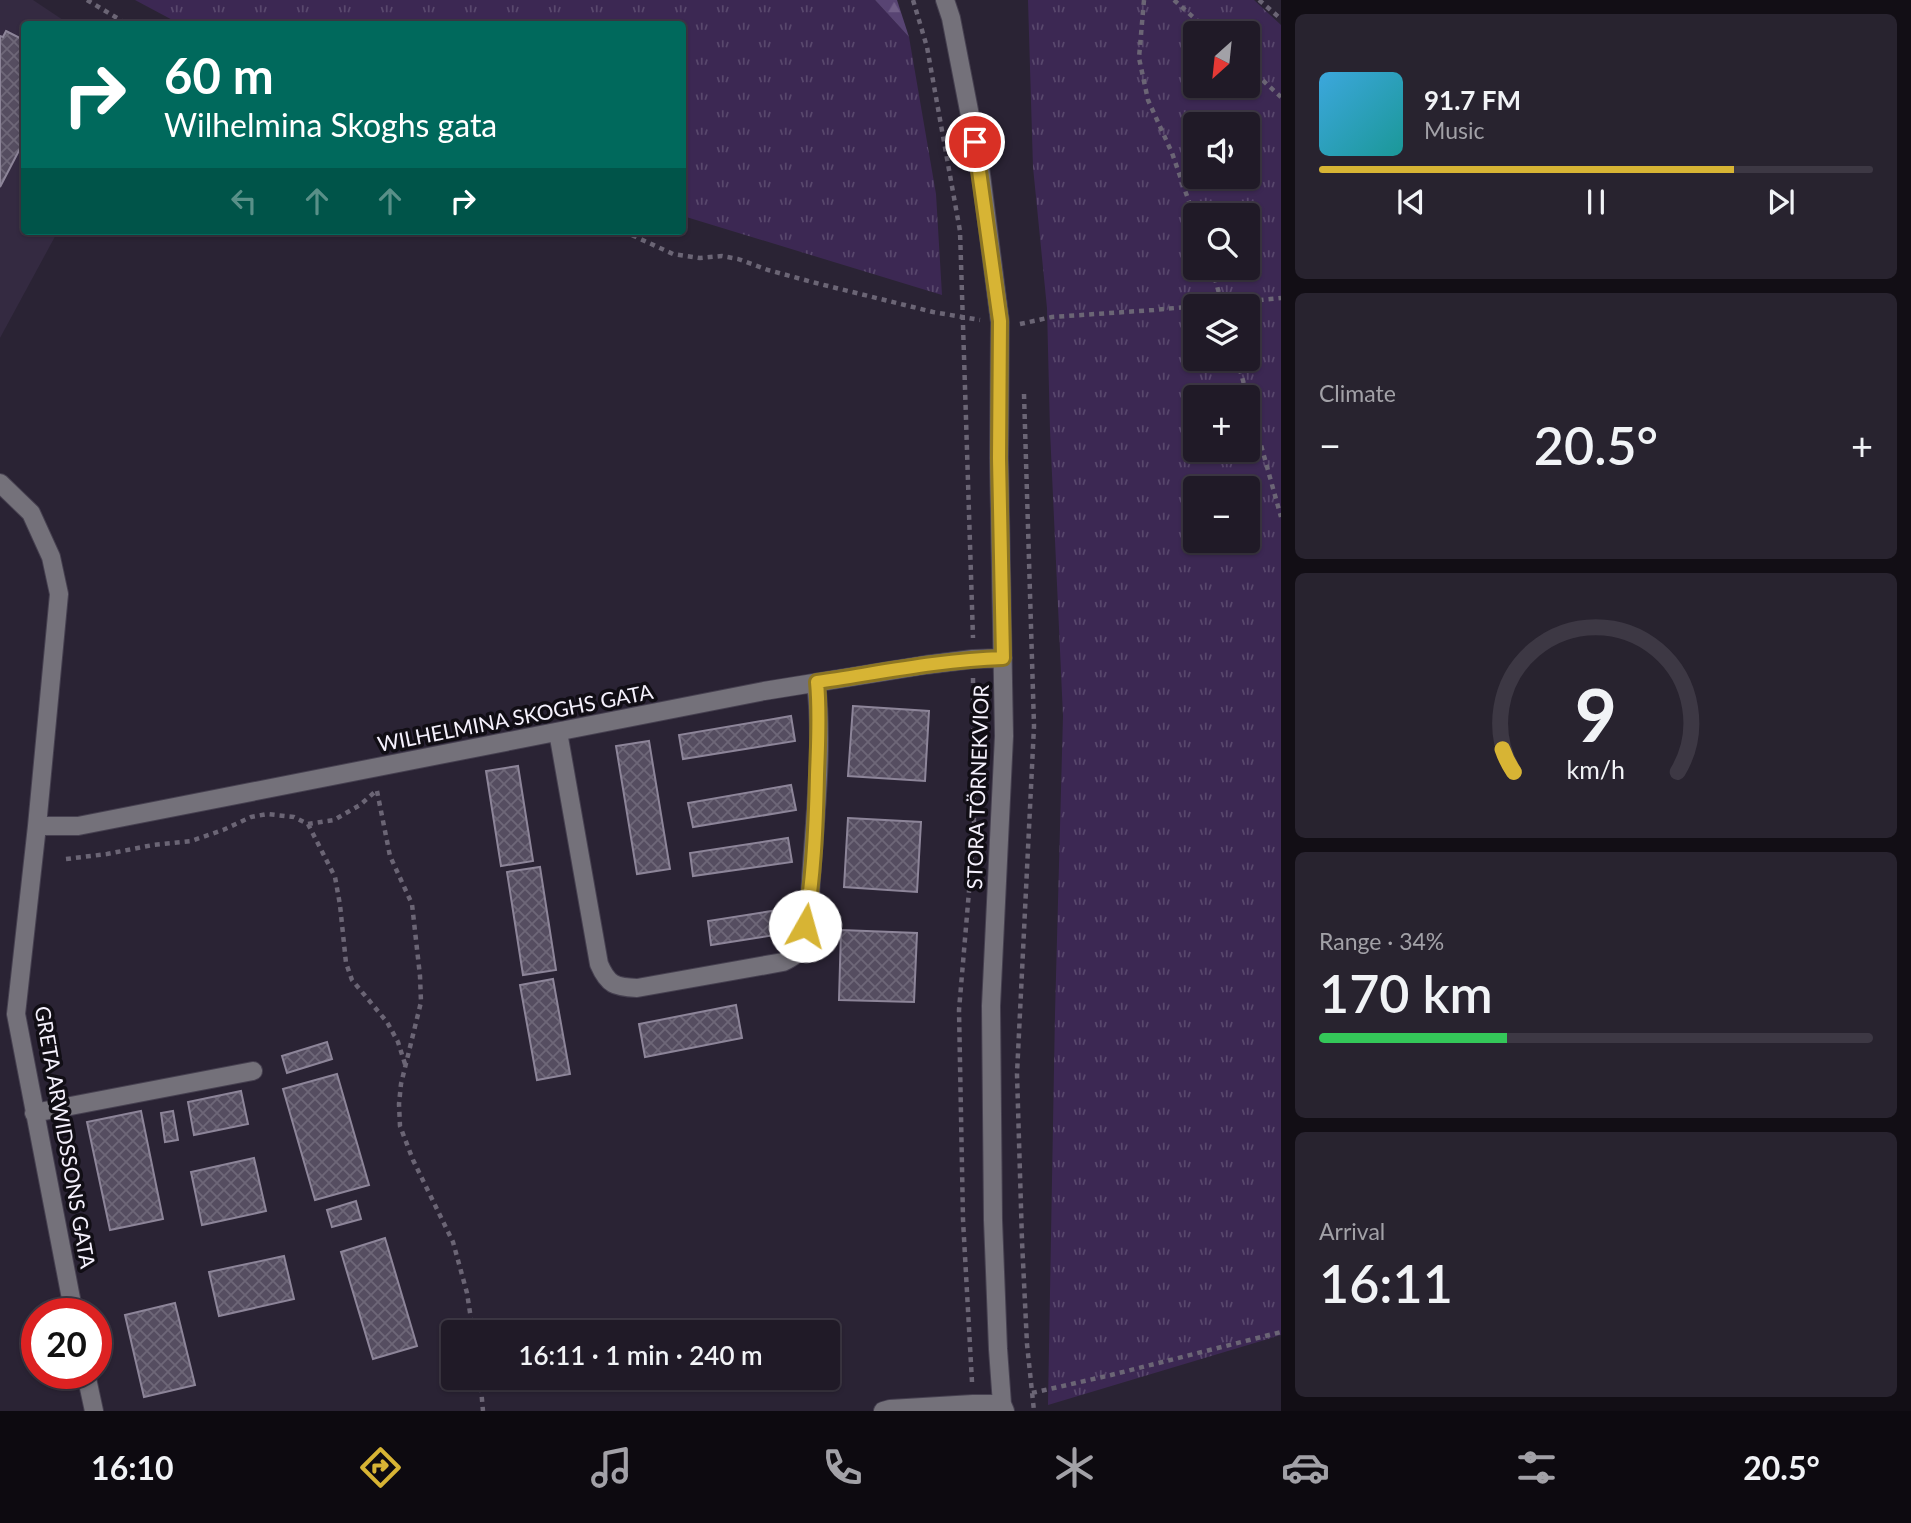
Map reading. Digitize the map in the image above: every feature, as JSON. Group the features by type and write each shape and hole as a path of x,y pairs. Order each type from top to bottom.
{"street":[{"name":"STORA TÖRNEKVIOR","path":"945,0 951,18 980,167 1000,321 999,458 1004,736 992,1006 993,1220 998,1349 1004,1408"},
{"name":"GRETA ARWIDSSONS GATA","path":"0,483 31,513 51,557 59,594 16,1014 72,1298"},
{"name":"WILHELMINA SKOGHS GATA","path":"37,826 78,826 817,682 925,665 1003,658"},
{"path":"558,732 599,964 605,977 613,984 637,988 783,962 796,956 802,943 808,909 816,808 819,706 817,682"},
{"path":"34,1113 253,1071"},
{"path":"89,1389 94,1411"},
{"path":"883,1411 973,1404 1004,1408"}],"path":[{"path":"87,0 122,21"},
{"path":"912,0 927,47 960,231 973,659 974,832 959,1010 963,1220 973,1404"},
{"path":"1144,0 1139,58 1148,100 1172,153 1189,203"},
{"path":"1174,0 1198,21"},
{"path":"1259,0 1281,19"},
{"path":"1260,78 1281,97"},
{"path":"632,235 673,254 738,259 816,283 962,318"},
{"path":"1260,300 1281,298"},
{"path":"1015,325 1052,317 1183,308"},
{"path":"1240,371 1281,517"},
{"path":"384,766 377,792 390,856 412,904 421,976 421,1002 405,1064 399,1104 400,1126 413,1160 453,1242 471,1320"},
{"path":"307,824 334,820 377,792"},
{"path":"66,859 191,841 251,817 267,814 294,817 307,824 335,877 346,963 352,980 387,1022 398,1042 405,1064"},
{"path":"1034,1411 1032,1393 1281,1332"},
{"path":"481,1390 483,1411"}],"shaded area":[{"path":"0,0 33,0 64,21 21,21 21,235 56,235 0,338"}],"green space":[{"path":"135,0 875,0 909,37 936,194 942,295 686,217 686,21 174,21"},
{"path":"875,0 897,0 909,37"},
{"path":"1028,0 1254,0 1281,25 1281,1335 1048,1405 1063,716 1047,308 1033,167"}],"building":[{"path":"6,31 21,38 21,147 0,187 0,36 3,37"},
{"path":"853,706 929,711 925,781 848,776"},
{"path":"791,716 795,741 683,759 679,735"},
{"path":"649,741 670,869 637,874 616,746"},
{"path":"518,766 533,861 501,866 486,771"},
{"path":"791,785 796,810 693,827 688,803"},
{"path":"848,818 921,822 917,892 844,887"},
{"path":"788,838 792,862 693,876 690,853"},
{"path":"540,867 556,970 523,975 507,872"},
{"path":"778,910 782,934 711,945 708,921"},
{"path":"841,930 917,933 914,1002 839,1000"},
{"path":"553,979 570,1074 537,1080 520,985"},
{"path":"736,1005 742,1038 645,1057 639,1024"},
{"path":"327,1042 332,1059 287,1073 282,1056"},
{"path":"337,1074 369,1185 315,1200 283,1089"},
{"path":"241,1091 248,1124 194,1135 188,1102"},
{"path":"141,1111 163,1219 110,1230 87,1122"},
{"path":"173,1111 178,1140 165,1142 161,1113"},
{"path":"254,1158 266,1211 202,1225 191,1172"},
{"path":"356,1201 361,1219 332,1227 327,1210"},
{"path":"385,1238 417,1346 373,1359 341,1252"},
{"path":"284,1256 294,1299 219,1316 209,1272"},
{"path":"175,1303 195,1385 144,1397 125,1315"}],"route":[{"path":"805,926 816,808 819,706 817,682 925,665 1003,658 999,458 1000,321 975,142"}]}
